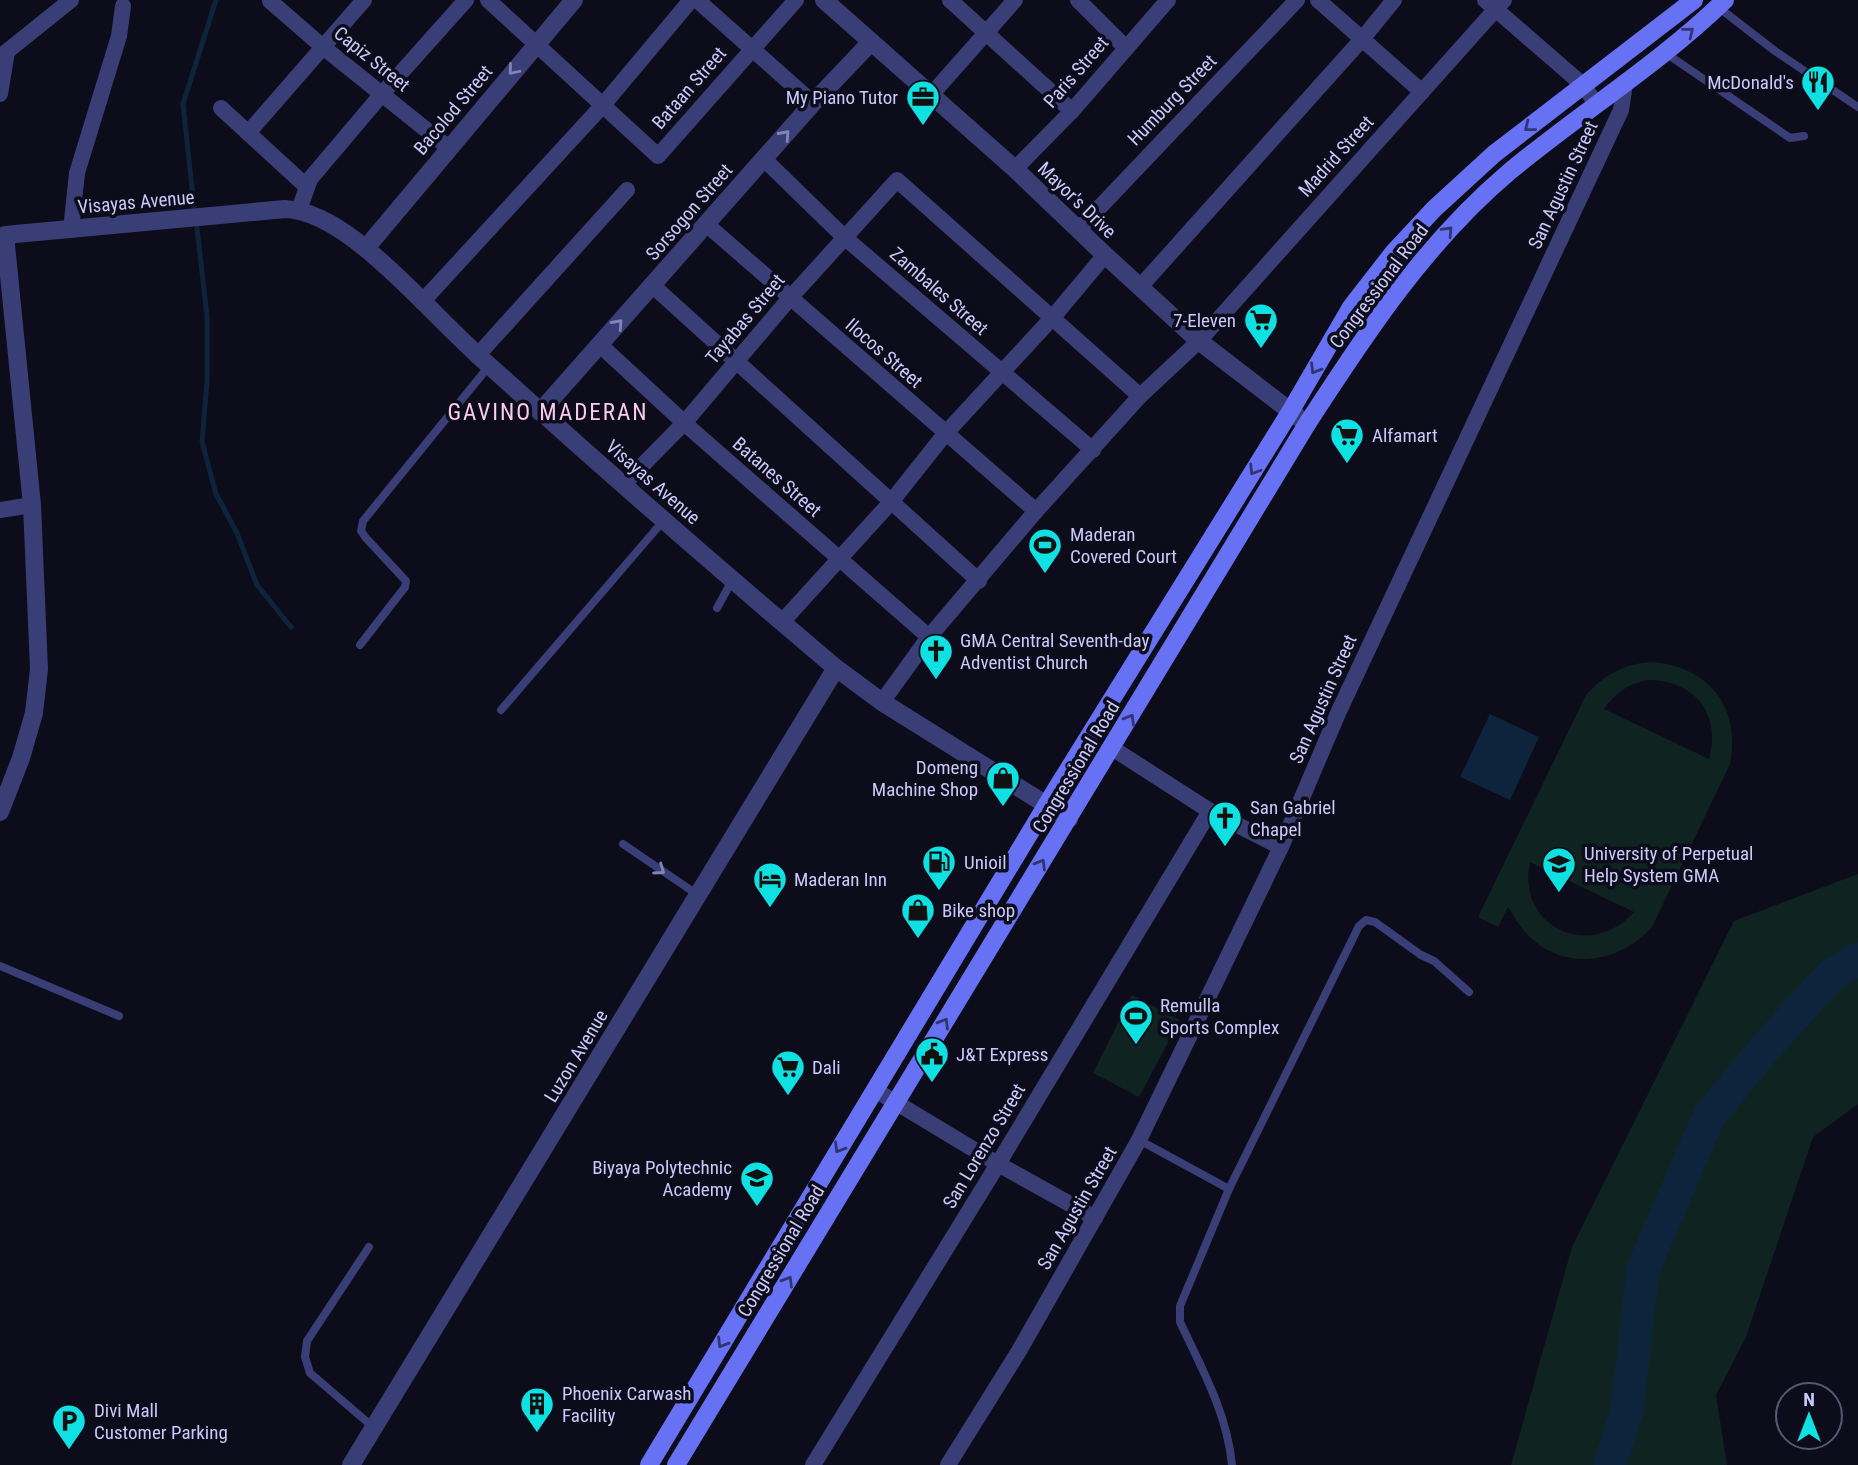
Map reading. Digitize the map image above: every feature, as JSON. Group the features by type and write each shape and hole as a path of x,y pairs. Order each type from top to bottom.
{"main road":[{"name":"Congressional Road","path":"649,1465 1046,806 1290,412 1351,307 1393,253 1434,209 1494,154 1694,0"},
{"name":"Congressional Road","path":"676,1465 1307,424 1371,326 1448,229 1509,173 1625,84 1721,4"}],"street":[{"path":"0,94 3,54 71,0"},
{"path":"248,133 364,0"},
{"path":"299,210 306,186 382,94 466,0"},
{"path":"488,0 603,105"},
{"name":"Bacolod Street","path":"366,248 535,43 574,0"},
{"path":"422,302 603,105 691,0"},
{"path":"698,0 813,103"},
{"name":"Bataan Street","path":"603,105 658,156 796,0"},
{"name":"Mayor's Drive","path":"824,0 1015,169 1199,341 1307,424"},
{"path":"950,0 1072,111"},
{"path":"931,95 1015,0"},
{"path":"1078,0 1125,47"},
{"name":"Paris Street","path":"1015,169 1072,111 1168,0"},
{"name":"Humburg Street","path":"1078,230 1297,0"},
{"path":"1318,0 1422,92"},
{"path":"1140,287 1394,0"},
{"name":"Capiz Street","path":"270,1 449,148"},
{"path":"1495,3 1583,85 1597,105"},
{"name":"Madrid Street","path":"1199,341 1422,92 1495,3"},
{"path":"71,230 77,173 119,36 124,6"},
{"name":"Sorsogon Street","path":"540,412 813,103 871,42"},
{"name":"San Agustin Street","path":"948,1465 1019,1350 1139,1140 1281,847 1339,710 1621,110 1625,84"},
{"path":"221,108 306,186"},
{"name":"Zambales Street","path":"764,159 844,237 1093,450"},
{"name":"Tayabas Street","path":"624,484 685,422 790,298 897,180 1053,317"},
{"path":"483,361 627,190"},
{"name":"Visayas Avenue","path":"2,235 299,210 334,226 366,248 540,412 836,668 882,702 1069,819"},
{"name":"Ilocos Street","path":"706,223 1036,511"},
{"path":"1,805 21,758 34,713 39,669 32,505 2,235"},
{"path":"782,622 891,502 946,434 1105,256"},
{"path":"652,285 979,581"},
{"path":"1053,317 1140,396"},
{"path":"882,702 929,637 1036,511 1140,396 1199,341"},
{"name":"Batanes Street","path":"599,344 929,637"},
{"path":"0,510 32,505"},
{"name":"Luzon Avenue","path":"351,1465 836,668"},
{"path":"1112,748 1210,811 1281,847"},
{"name":"San Lorenzo Street","path":"813,1465 1210,811"},
{"path":"875,1090 998,1164 1095,1218"}],"lane":[{"path":"1721,4 1774,51 1858,107"},
{"path":"1664,52 1790,138 1804,136"},
{"path":"360,645 405,587 406,582 361,531 363,521 483,361"},
{"path":"500,710 664,520"},
{"path":"717,608 733,579"},
{"path":"623,844 698,895"},
{"path":"992,896 1014,909"},
{"path":"1232,1465 1228,1432 1222,1413 1181,1322 1180,1306 1229,1189 1359,926 1366,920 1376,922 1421,955 1434,961 1469,992"},
{"path":"966,938 988,951"},
{"path":"0,966 119,1016"},
{"path":"1139,1140 1229,1189"},
{"path":"369,1247 307,1341 305,1357 310,1373 374,1428"}],"green space":[{"path":"1641,663 1671,665 1689,672 1704,681 1716,693 1725,708 1730,725 1730,764 1652,927 1639,939 1610,955 1577,959 1561,956 1531,938 1508,907 1498,927 1478,917 1586,695 1600,681 1616,671","holes":["1647,680 1678,685 1700,702 1711,727 1709,759 1604,709 1622,690","1530,862 1634,912 1617,927 1598,934 1579,935 1561,930 1545,920 1534,905 1529,885"]},
{"path":"1858,874 1858,1104 1813,1137 1746,1337 1716,1395 1727,1465 1511,1465 1572,1247 1734,921"},
{"name":"Remulla Sports Complex","path":"1132,995 1180,1020 1139,1097 1093,1073"}],"water":[{"path":"1490,714 1539,737 1510,800 1460,777"}],"waterway":[{"path":"194,207 183,104 216,0"},
{"path":"197,228 207,316 207,381 202,442 216,494 237,533 257,585 291,627"},
{"path":"1610,1465 1627,1410 1643,1269 1709,1116 1832,974 1858,959"}],"place":[{"name":"McDonald's","path":"1818,112"},
{"name":"My Piano Tutor","path":"923,127"},
{"name":"7-Eleven","path":"1261,350"},
{"name":"Alfamart","path":"1347,465"},
{"name":"Maderan Covered Court","path":"1045,575"},
{"name":"GMA Central Seventh-day Adventist Church","path":"936,681"},
{"name":"Domeng Machine Shop","path":"1003,808"},
{"name":"San Gabriel Chapel","path":"1225,848"},
{"name":"Unioil","path":"939,892"},
{"name":"University of Perpetual Help System GMA","path":"1559,894"},
{"name":"Maderan Inn","path":"770,909"},
{"name":"Bike shop","path":"918,940"},
{"name":"Remulla Sports Complex","path":"1136,1046"},
{"name":"J&T Express","path":"932,1084"},
{"name":"Dali","path":"788,1097"},
{"name":"Biyaya Polytechnic Academy","path":"757,1208"},
{"name":"Phoenix Carwash Facility","path":"537,1434"},
{"name":"Divi Mall Customer Parking","path":"69,1451"}],"district":[{"name":"GAVINO MADERAN","path":"548,412"}]}
